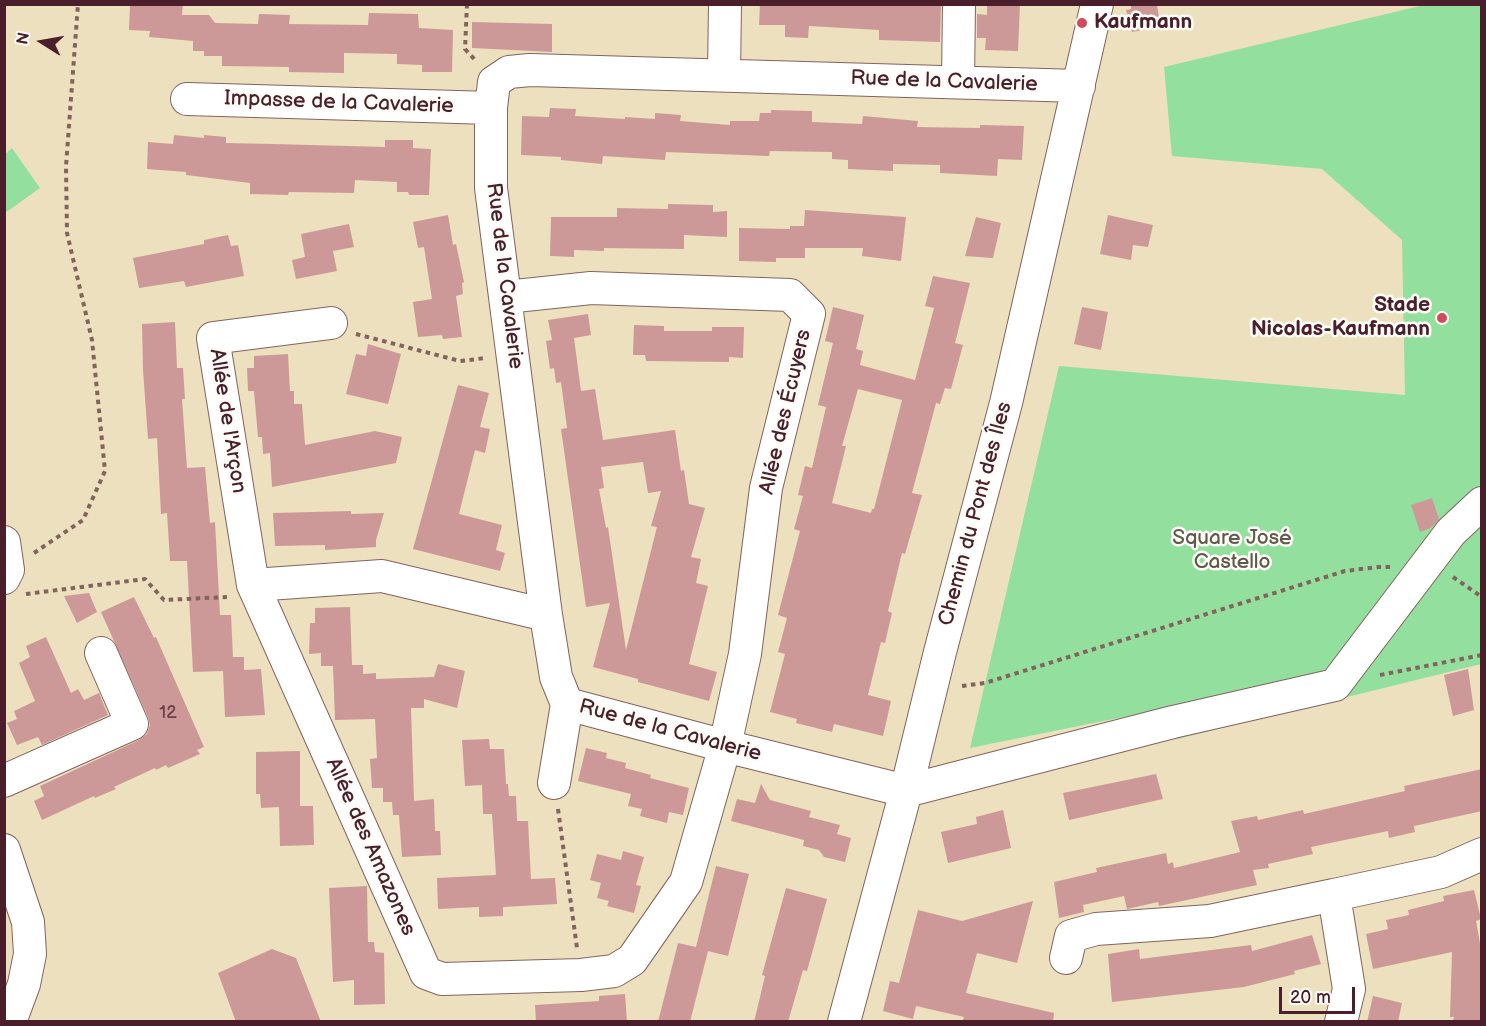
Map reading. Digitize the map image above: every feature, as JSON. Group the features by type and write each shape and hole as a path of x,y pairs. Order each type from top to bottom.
{"street":[{"path":"724,75 725,4"},
{"path":"958,82 959,4"},
{"name":"Chemin du Pont des Îles","path":"844,1022 1006,403 1097,4"},
{"name":"Rue de la Cavalerie","path":"906,791 567,704 556,677 546,615 491,188 493,95 509,72 530,70 1080,86"},
{"name":"Impasse de la Cavalerie","path":"187,99 493,95"},
{"name":"Allée des Écuyers","path":"506,297 591,288 790,295 809,314 766,488 745,654 725,746"},
{"name":"Allée de l'Arçon","path":"256,590 213,338 331,323"},
{"path":"906,791 1173,722 1335,685 1451,532 1482,503"},
{"path":"256,590 382,576 546,615"},
{"name":"Allée des Amazones","path":"256,590 426,973 442,979 581,975 614,971 632,960 686,882 725,746"},
{"path":"4,781 132,724 101,653"},
{"path":"554,783 567,704"},
{"path":"4,850 28,922 30,954 24,984 10,1022"},
{"path":"1066,958 1071,936 1096,929 1209,921 1441,872 1482,854"},
{"path":"1334,895 1349,989 1341,1022"}],"path":[{"path":"8,571 83,520 105,471 92,340 67,233 66,166 78,4"},
{"path":"467,4 465,49 493,95"},
{"path":"331,323 352,332 460,361 513,354"},
{"path":"955,686 985,683 1345,572 1378,567 1422,568"},
{"path":"8,571 145,579 164,600 256,590"},
{"path":"1378,675 1482,655"},
{"path":"554,783 581,975"}],"green space":[{"name":"Square José Castello","path":"1424,5 1481,5 1481,664 1177,739 1168,708 970,748 1059,366 1405,395 1402,240 1322,169 1172,156 1164,67"},
{"path":"12,148 40,188 5,213 5,154"}],"building":[{"path":"130,4 183,4 182,15 209,15 215,23 258,24 259,14 290,15 289,24 368,25 369,13 418,14 419,28 453,30 452,72 422,72 422,65 397,64 397,54 344,53 344,73 289,72 289,67 222,66 222,56 204,56 204,51 193,51 193,41 149,37 150,31 129,30"},
{"path":"760,4 941,4 940,42 879,40 879,30 809,26 808,38 785,37 785,25 759,25"},
{"path":"987,4 1020,4 1018,51 985,50 986,38 977,38 977,14 987,15"},
{"path":"1131,4 1157,4 1160,26 1132,32 1126,10 1131,9"},
{"path":"472,22 552,24 552,52 472,48"},
{"path":"550,108 576,109 575,116 655,119 655,113 681,115 680,121 730,125 730,121 759,121 760,113 771,113 771,110 812,111 812,122 862,124 863,116 918,121 917,127 1024,126 1022,160 998,159 997,176 940,173 940,165 893,164 893,171 848,169 848,160 832,159 832,152 770,151 769,156 666,152 665,160 603,156 602,164 561,160 561,157 521,155 522,116 549,117"},
{"path":"174,135 204,138 204,135 226,137 226,143 385,147 385,140 413,140 413,148 431,149 429,195 409,195 408,192 397,192 397,182 355,180 354,193 250,194 250,183 186,175 186,172 147,169 148,142 173,144"},
{"path":"668,204 713,205 713,212 727,211 727,237 684,235 684,249 604,248 604,251 574,250 574,257 550,256 551,217 617,217 617,208 668,209"},
{"path":"805,210 906,217 901,261 862,256 863,248 805,248 805,258 776,258 776,262 739,261 739,228 790,229 790,226 804,226"},
{"path":"448,215 453,245 456,244 464,282 462,283 463,294 456,296 462,337 443,339 442,335 418,337 413,302 432,299 424,247 418,248 413,222"},
{"path":"1108,215 1153,225 1148,247 1133,245 1131,260 1100,254"},
{"path":"976,217 1001,223 993,258 965,256"},
{"path":"349,224 354,247 333,251 337,271 296,279 292,260 305,257 301,234"},
{"path":"228,235 231,246 238,245 244,276 186,287 184,281 139,288 133,258 204,244 204,240"},
{"path":"933,276 970,283 955,343 963,345 951,389 945,388 940,404 936,403 912,493 922,495 905,554 902,553 888,611 892,613 885,643 881,642 868,695 891,701 883,736 834,724 832,732 796,723 797,719 770,712 785,654 778,652 787,618 778,615 800,531 794,529 803,496 798,495 805,466 812,468 826,407 818,405 833,343 825,341 833,307 864,315 856,349 863,351 860,365 915,380 934,308 925,306","holes":["858,389 902,400 874,509 871,513 832,503 846,446 842,446"]},
{"path":"1082,307 1108,312 1101,350 1074,344"},
{"path":"588,314 591,335 574,338 581,391 595,389 603,440 675,430 689,504 705,508 691,557 701,559 696,583 708,586 689,664 717,672 709,701 593,667 610,603 586,607 561,429 567,428 561,382 556,383 554,368 550,369 546,341 552,340 548,320","holes":["643,462 648,493 661,491 651,526 657,527 626,650 608,527 606,528 599,489 604,488 601,467"]},
{"path":"175,322 177,368 183,368 185,399 182,399 187,468 205,467 210,523 215,522 220,615 231,615 233,657 244,657 244,670 261,669 265,715 225,717 223,671 193,672 187,561 170,561 167,513 161,514 157,438 148,439 143,370 142,324"},
{"path":"634,325 664,326 664,331 712,331 712,327 744,327 743,358 729,357 729,362 646,361 645,355 633,355"},
{"path":"368,344 401,354 388,404 346,394 356,354 366,356"},
{"path":"288,354 290,391 294,391 294,404 302,404 305,445 375,431 402,437 396,463 272,487 270,453 263,454 262,437 258,437 254,391 248,391 247,368 254,368 254,356"},
{"path":"458,385 489,393 480,427 490,429 485,453 475,450 459,514 502,525 496,550 505,553 500,571 413,549"},
{"path":"1432,498 1439,519 1431,528 1420,532 1411,505"},
{"path":"351,511 351,514 384,513 376,547 325,550 325,545 275,546 273,513"},
{"path":"89,593 97,612 77,623 64,596"},
{"path":"134,597 154,638 156,637 204,747 197,750 200,754 168,768 166,765 156,770 155,768 114,787 116,789 95,798 94,796 42,820 34,801 44,796 40,786 139,740 147,734 150,725 148,717 101,612"},
{"path":"350,607 352,665 363,665 363,674 376,673 376,679 434,677 438,664 465,671 457,708 424,699 424,708 411,708 414,801 434,799 435,831 440,831 441,855 402,857 399,815 393,815 392,802 383,802 383,788 372,788 370,759 377,758 375,719 335,720 333,666 321,666 321,653 309,654 310,623 315,623 315,608"},
{"path":"46,637 71,693 78,689 84,700 99,693 108,715 42,745 38,737 17,745 7,723 17,719 14,711 35,701 19,663 30,657 26,646"},
{"path":"1468,669 1474,710 1453,716 1444,675"},
{"path":"489,739 490,749 504,749 506,784 508,784 509,796 516,796 517,821 528,821 531,879 555,878 557,904 503,907 503,916 479,917 479,907 438,909 437,878 496,875 492,814 483,814 482,785 465,786 462,740"},
{"path":"586,748 607,753 606,758 626,763 625,768 651,775 650,778 689,788 683,815 669,812 667,823 640,816 642,809 628,806 631,794 578,781"},
{"path":"300,751 300,806 313,806 314,845 280,846 279,807 261,808 260,794 256,794 256,752"},
{"path":"1482,769 1482,811 1414,826 1415,832 1389,838 1388,831 1311,847 1313,854 1268,864 1269,868 1253,870 1257,885 1159,906 1158,902 1127,909 1124,896 1083,905 1084,912 1059,918 1054,882 1097,872 1096,868 1166,853 1168,864 1173,862 1174,868 1240,852 1231,821 1257,816 1258,820 1303,810 1304,814 1405,791 1404,786"},
{"path":"1156,774 1163,799 1069,820 1063,793"},
{"path":"761,784 770,800 811,811 809,817 840,825 837,834 851,838 845,862 824,857 819,850 803,846 804,840 731,821 737,799 755,803"},
{"path":"1003,810 1011,848 948,863 941,832 977,824 976,817"},
{"path":"623,851 644,857 636,885 641,886 634,913 607,906 609,901 597,898 601,883 590,880 597,854 621,860"},
{"path":"716,866 749,874 728,956 708,951 690,1022 658,1022 678,943 696,947"},
{"path":"367,886 368,942 374,942 375,952 384,953 385,1004 354,1005 354,980 333,982 329,888"},
{"path":"786,888 827,899 807,971 803,970 788,1022 754,1022 765,976 762,975"},
{"path":"1474,890 1481,919 1476,921 1482,955 1482,1022 1453,1022 1454,1017 1450,1017 1452,952 1373,969 1366,934 1388,929 1386,920 1409,915 1408,910 1444,901 1443,896"},
{"path":"1033,901 1017,963 977,953 966,993 1054,1013 1053,1022 962,1022 964,1017 916,1006 913,1019 883,1011 890,981 899,983 918,910 962,921"},
{"path":"1312,935 1321,964 1294,971 1295,974 1244,987 1112,1002 1108,954 1139,949 1140,959 1251,945 1252,951"},
{"path":"272,949 296,958 321,1022 236,1022 218,973"},
{"path":"625,994 627,1022 536,1022 535,1005 599,1001 599,996"},
{"path":"1373,996 1402,1003 1398,1022 1367,1022"}],"place":[{"name":"Kaufmann","path":"1082,23"},
{"name":"Stade Nicolas-Kaufmann","path":"1442,318"}]}
